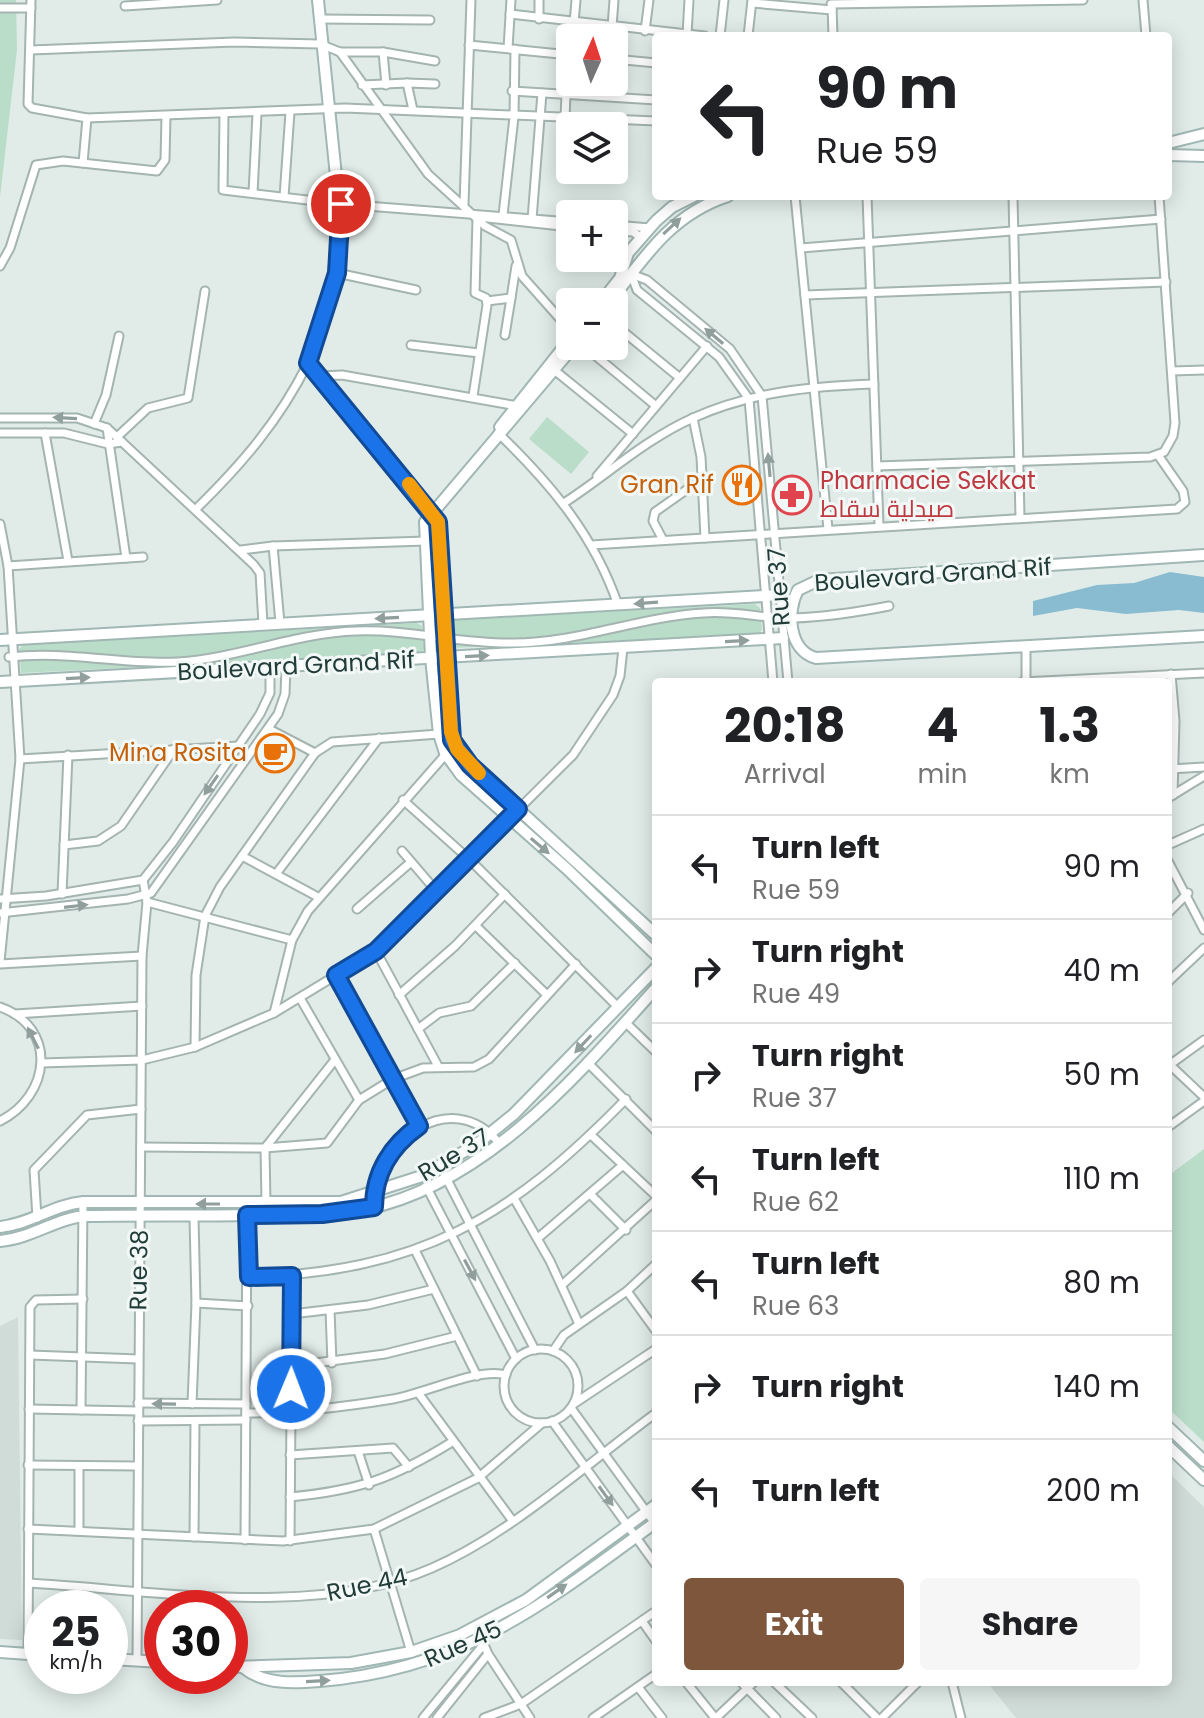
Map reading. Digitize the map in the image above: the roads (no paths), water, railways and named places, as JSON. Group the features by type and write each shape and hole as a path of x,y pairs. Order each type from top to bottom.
{"street":[{"path":"125,6 217,0"},
{"path":"196,509 270,430 308,363 337,273 341,204 332,108 320,44 318,0"},
{"path":"464,204 471,0"},
{"path":"503,215 514,117 511,0"},
{"path":"539,0 539,19"},
{"path":"574,23 576,0"},
{"path":"612,24 614,0"},
{"path":"645,31 649,0"},
{"path":"687,32 689,0"},
{"path":"720,32 724,0"},
{"path":"748,32 752,1 831,5 1079,0"},
{"path":"1143,0 1146,32"},
{"path":"0,8 31,4 29,107 87,118 257,114 332,108 556,118"},
{"path":"831,5 833,32"},
{"path":"510,14 584,24"},
{"path":"320,19 430,20"},
{"path":"628,29 656,32"},
{"path":"31,50 234,42 320,44 340,52 383,52 435,61"},
{"path":"469,45 556,53"},
{"path":"340,52 428,174 477,215 490,230 511,240 522,276 556,314"},
{"path":"383,52 386,85"},
{"path":"628,60 652,63"},
{"path":"407,83 413,110"},
{"path":"362,85 435,84"},
{"path":"512,91 556,94"},
{"path":"532,219 542,93"},
{"path":"596,96 652,100"},
{"path":"284,197 290,112"},
{"path":"253,193 257,114"},
{"path":"224,115 223,190 556,223"},
{"path":"0,266 10,248 32,170 43,162 149,170 162,168 166,116"},
{"path":"83,163 87,118"},
{"path":"628,120 652,121"},
{"path":"1172,142 1204,134 1204,154 1172,155"},
{"path":"628,253 672,207 686,200"},
{"path":"628,270 675,222 720,200"},
{"path":"795,200 828,529"},
{"path":"867,200 879,526"},
{"path":"1013,200 1020,518"},
{"path":"877,466 1158,455 1168,447 1175,429 1159,200"},
{"path":"477,215 503,215 556,223"},
{"path":"477,215 475,293 487,301 511,298"},
{"path":"801,248 1161,219"},
{"path":"628,228 650,228"},
{"path":"628,231 642,238"},
{"path":"505,335 516,263"},
{"path":"628,271 647,280 730,349 762,396"},
{"path":"613,288 626,272"},
{"path":"628,272 637,290 707,346 733,372 749,399"},
{"path":"337,273 416,290"},
{"path":"805,295 1166,282"},
{"path":"0,433 64,433 108,444 119,439 148,408 188,398 205,291"},
{"path":"473,396 487,301"},
{"path":"628,335 680,378"},
{"path":"94,424 106,395 119,336"},
{"path":"411,345 479,353"},
{"path":"586,489 707,346"},
{"path":"556,360 425,522 429,637 439,734 450,749 601,881 652,931"},
{"path":"551,368 559,360"},
{"path":"601,360 656,406"},
{"path":"308,363 438,522 450,749 461,775 566,868 652,951"},
{"path":"551,368 633,434"},
{"path":"1172,371 1204,370"},
{"path":"319,376 342,375 520,406"},
{"path":"564,503 656,439 693,418 749,399 814,386 874,384"},
{"name":"Rue 37","path":"762,396 780,595 787,618 783,638 788,678"},
{"name":"Rue 37","path":"749,399 773,678"},
{"path":"0,418 68,418 107,428 241,550 260,573 263,624"},
{"path":"693,418 703,478 705,538"},
{"path":"107,428 126,558"},
{"path":"45,433 68,561"},
{"path":"498,433 564,503 591,545 618,605"},
{"path":"591,545 1182,507 1185,502 1183,491 1158,455"},
{"path":"663,540 653,521 655,512 703,478"},
{"path":"0,524 8,566 20,759 0,963 142,956"},
{"path":"241,550 273,546 426,541"},
{"path":"273,546 280,623"},
{"name":"Boulevard Grand Rif","path":"1204,555 811,581 794,597 787,618 797,646 816,658 1204,636"},
{"path":"8,566 143,557"},
{"name":"Boulevard Grand Rif","path":"0,640 780,595"},
{"path":"12,657 69,655 150,663 206,658 323,634 358,631 514,644 584,635 691,614 736,612 787,618 889,606"},
{"name":"Boulevard Grand Rif","path":"0,682 783,638"},
{"path":"1025,678 1026,647"},
{"path":"41,1063 142,1060 195,1047 274,1013 376,951 438,893 589,735 620,676 623,648"},
{"path":"146,899 269,729 285,694 286,667"},
{"path":"4,899 62,894 143,880 239,746 267,701 270,669"},
{"path":"1098,678 1204,673"},
{"path":"269,729 315,753"},
{"path":"195,1047 199,938 205,916 242,856 315,753 332,742 439,734"},
{"path":"276,874 379,738"},
{"path":"20,759 239,746"},
{"path":"64,845 98,841 121,826 174,749"},
{"path":"274,1013 292,940 318,897 450,749"},
{"path":"62,894 68,755"},
{"path":"1172,769 1204,767"},
{"path":"1172,795 1204,776"},
{"path":"403,800 470,860 618,1007"},
{"path":"1172,843 1204,829"},
{"path":"402,851 438,893"},
{"path":"242,856 318,897"},
{"path":"357,909 411,862"},
{"path":"1172,867 1188,893 1204,930"},
{"name":"Rue 38","path":"137,1660 142,956 146,899 143,880"},
{"path":"1172,909 1188,893"},
{"path":"399,995 476,926 505,894"},
{"path":"3,912 146,899 292,940"},
{"path":"476,926 547,995"},
{"path":"1172,978 1204,948"},
{"path":"376,951 438,1066"},
{"path":"418,1029 439,1013 471,1006 515,963"},
{"path":"141,1147 265,1148 329,1141 359,1100 393,1079 438,1066 483,1064 576,964"},
{"name":"Rue 37","path":"0,1227 83,1202 341,1202 374,1194 422,1176 491,1134 542,1087 652,972"},
{"path":"336,975 419,1126"},
{"name":"Rue 37","path":"0,1241 22,1239 83,1216 194,1218 322,1214 374,1207 426,1188 499,1143 587,1062 652,992"},
{"path":"300,998 359,1100"},
{"path":"15,1014 142,1006"},
{"path":"0,1007 15,1014 34,1035 41,1063 38,1082 30,1098 17,1112 0,1121"},
{"path":"625,1022 652,1048"},
{"path":"1172,1063 1204,1040"},
{"path":"266,1204 265,1148 334,1061"},
{"path":"587,1062 652,1127"},
{"path":"1172,1068 1204,1099 1172,1124"},
{"path":"249,1277 292,1276 415,1250 452,1236 515,1200 591,1135 626,1099"},
{"path":"37,1218 34,1170 81,1120 93,1112 141,1109"},
{"path":"374,1207 374,1194 393,1148 419,1126 456,1121 491,1134 499,1143"},
{"path":"591,1135 652,1194"},
{"path":"538,1238 623,1165"},
{"path":"440,1166 535,1350"},
{"path":"422,1176 516,1359"},
{"path":"591,1195 626,1230"},
{"path":"515,1200 538,1238 579,1324"},
{"path":"81,1410 83,1202"},
{"path":"562,1285 626,1230 652,1202"},
{"path":"245,1540 247,1215"},
{"path":"192,1404 196,1303 194,1218"},
{"path":"415,1250 477,1376"},
{"path":"553,1351 564,1335 627,1291 652,1268"},
{"path":"290,1541 292,1276"},
{"path":"292,1314 330,1310 434,1289"},
{"path":"627,1291 652,1325"},
{"path":"29,1590 31,1303 83,1299"},
{"path":"196,1303 248,1306"},
{"path":"330,1310 332,1363"},
{"path":"292,1366 332,1363 457,1336"},
{"path":"652,1352 572,1406 552,1421 542,1423 520,1416 506,1398 506,1375 516,1359 535,1350 553,1351 573,1367 577,1379 572,1406 652,1519"},
{"path":"30,1355 138,1359"},
{"path":"29,1409 81,1410 192,1404 246,1412 291,1413 419,1394 493,1372 506,1375"},
{"path":"419,1394 478,1478 512,1520"},
{"path":"138,1421 195,1421 246,1412"},
{"name":"Rue 44","path":"29,1583 291,1597 354,1592 388,1584 458,1555 512,1520 652,1416"},
{"path":"194,1537 195,1421"},
{"path":"552,1421 652,1559"},
{"path":"28,1529 290,1541 374,1529 404,1517 478,1478 542,1423"},
{"path":"1172,1431 1204,1461"},
{"path":"290,1497 369,1485 409,1467 452,1442"},
{"path":"290,1455 396,1449 409,1467"},
{"path":"1172,1450 1204,1480"},
{"path":"358,1451 369,1485"},
{"path":"28,1465 138,1466"},
{"path":"79,1466 79,1531"},
{"name":"Rue 45","path":"248,1668 351,1663 481,1637 652,1508"},
{"name":"Rue 45","path":"248,1671 269,1681 351,1679 410,1667 516,1620 652,1527"},
{"path":"374,1529 388,1584 411,1652"},
{"path":"484,1718 521,1704 652,1614"},
{"path":"642,1621 652,1635"},
{"path":"481,1637 488,1654 530,1718"},
{"path":"423,1718 481,1637"},
{"path":"0,1652 24,1654"},
{"path":"437,1718 488,1654"},
{"path":"128,1660 144,1661"},
{"path":"593,1718 652,1677"},
{"path":"689,1686 715,1718 743,1686"},
{"path":"745,1686 776,1718"},
{"path":"778,1686 812,1718"},
{"path":"844,1686 880,1718 914,1686"},
{"path":"848,1690 852,1686"},
{"path":"953,1686 961,1718"},
{"path":"638,1687 662,1718"},
{"path":"608,1709 616,1718"}],"water":[{"path":"1170,572 1204,577 1204,613 1179,610 1126,614 1077,608 1033,616 1033,601 1097,585 1134,583"}],"place":[{"name":"Gran Rif","path":"742,485"},
{"name":"Pharmacie Sekkat صيدلية سقاط","path":"792,495"},
{"name":"Mina Rosita","path":"275,753"}]}
